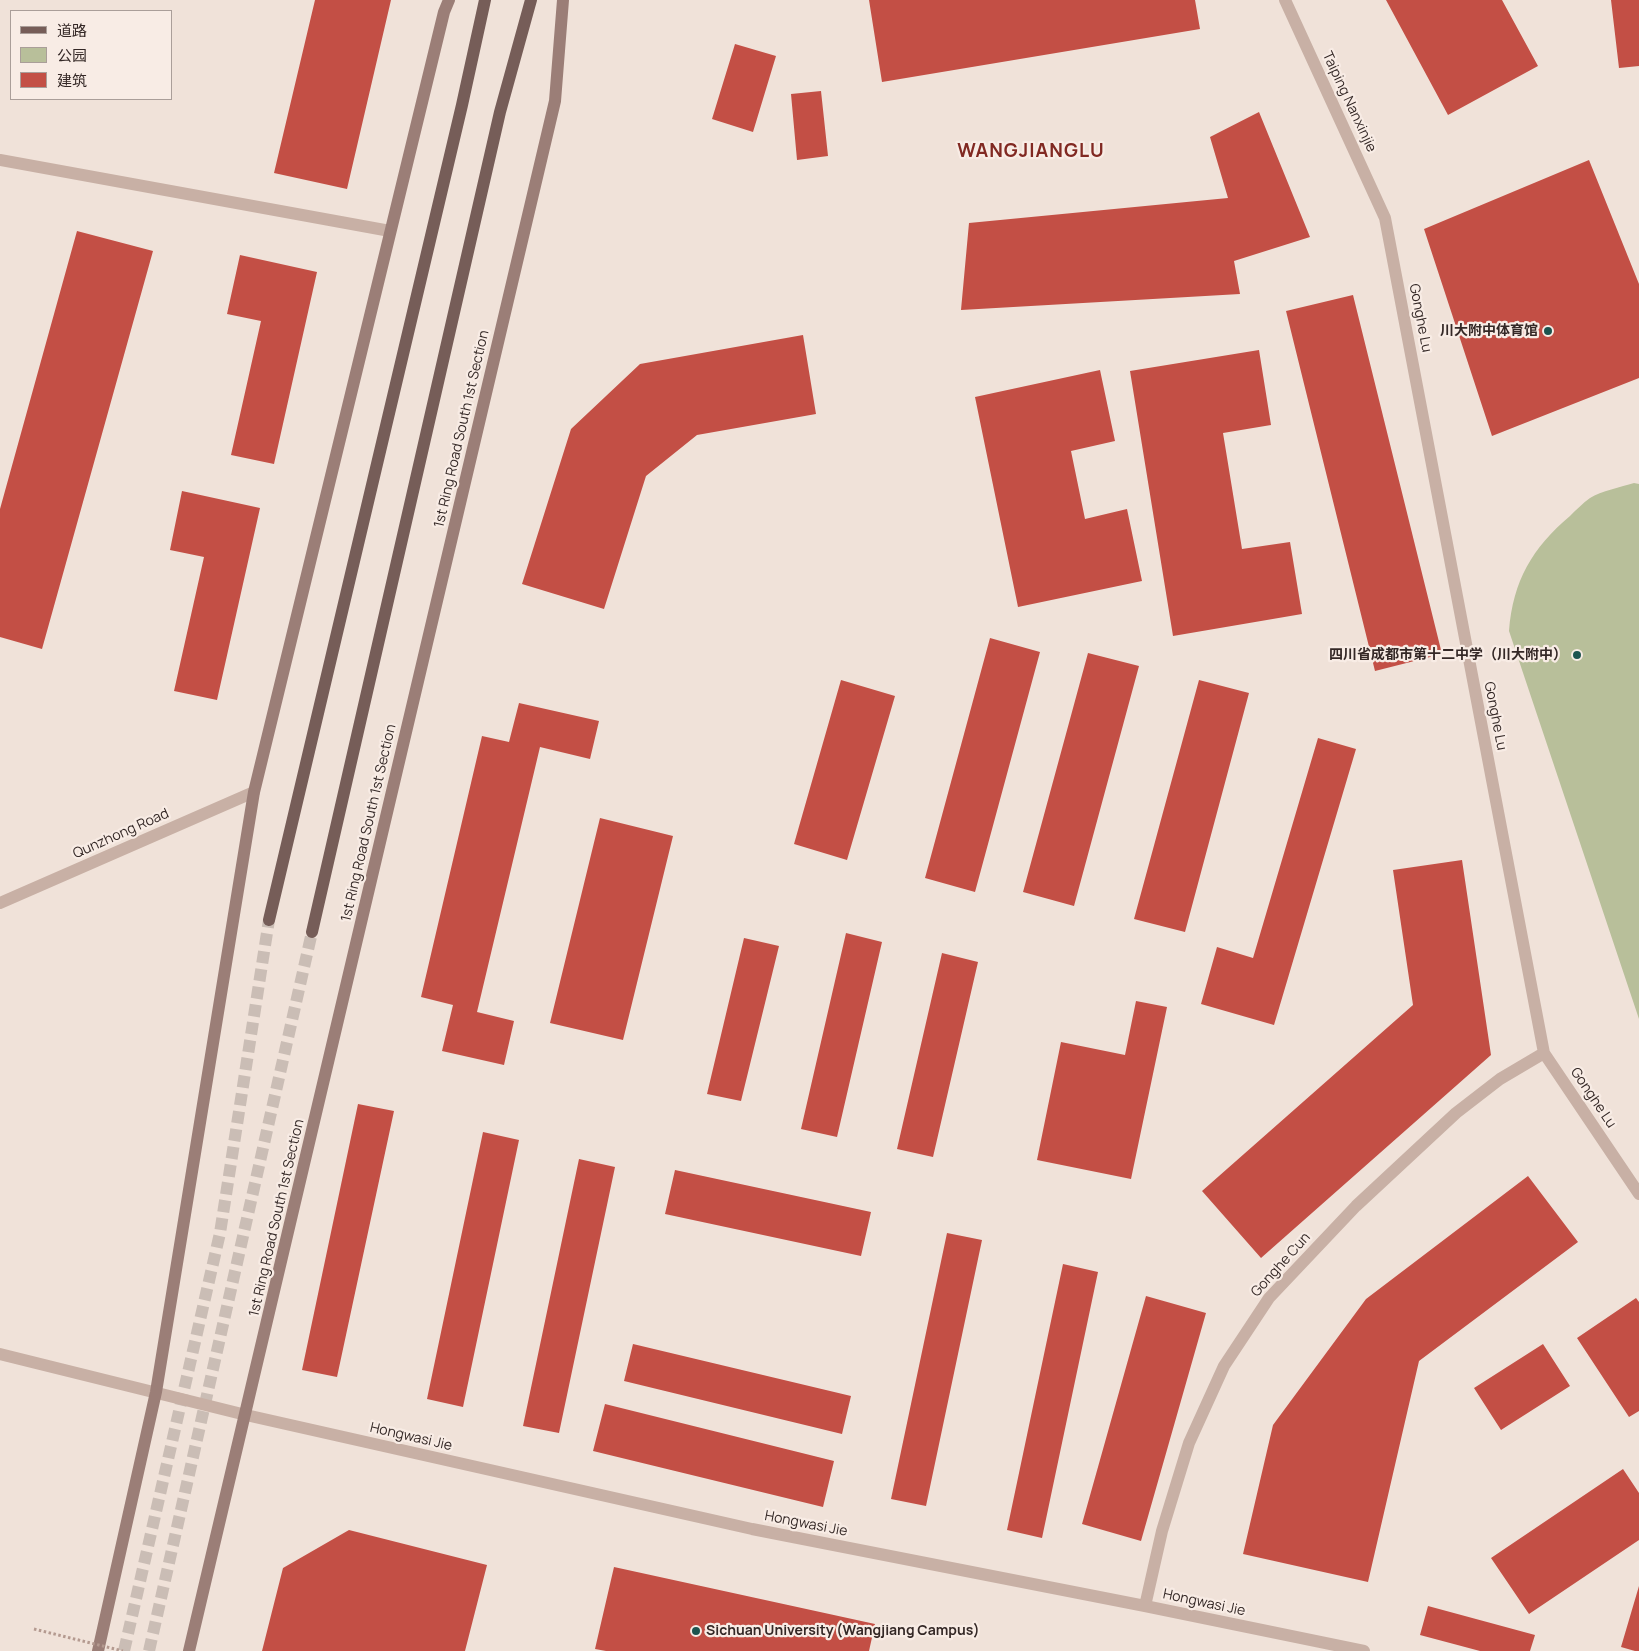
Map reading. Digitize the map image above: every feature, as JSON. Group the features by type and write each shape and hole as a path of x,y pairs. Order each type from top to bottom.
{"main road":[{"path":"98,1651 156,1392 254,792 390,231 444,12 449,0"},
{"path":"269,920 462,105 485,0"},
{"path":"312,932 500,112 531,0"},
{"name":"1st Ring Road South 1st Section","path":"189,1651 555,101 563,0"}],"street":[{"name":"Taiping Nanxinjie","path":"1285,0 1385,218"},
{"path":"0,160 390,231"},
{"name":"Gonghe Lu","path":"1385,218 1544,1054 1639,1194"},
{"name":"Qunzhong Road","path":"0,903 254,792"},
{"name":"Gonghe Cun","path":"1145,1606 1162,1531 1189,1443 1224,1366 1269,1298 1356,1206 1456,1113 1500,1079 1544,1054"},
{"name":"Hongwasi Jie","path":"0,1354 246,1415 752,1529 1364,1651"}],"path":[{"path":"34,1629 123,1651"}],"green space":[{"path":"1634,483 1639,484 1639,1019 1509,631 1511,613 1520,581 1535,553 1545,540 1590,498 1605,491"}],"building":[{"path":"315,0 391,0 347,189 274,173"},
{"path":"869,0 1195,0 1200,29 882,82"},
{"path":"1386,0 1502,0 1538,66 1448,115"},
{"path":"1611,0 1639,0 1639,66 1619,68"},
{"path":"735,44 776,56 753,132 712,119"},
{"path":"821,91 828,156 797,160 791,94"},
{"path":"1259,112 1310,237 1234,261 1240,294 961,310 969,223 1228,198 1210,137"},
{"name":"川大附中体育馆","path":"1589,160 1639,284 1639,378 1492,436 1424,229"},
{"path":"77,231 153,251 42,649 0,637 0,509"},
{"path":"240,255 317,272 274,464 231,455 261,321 227,314"},
{"path":"1353,295 1442,654 1375,671 1286,311"},
{"path":"803,335 816,414 697,435 646,476 604,609 522,584 571,429 640,364"},
{"path":"1259,350 1271,425 1223,433 1242,549 1290,542 1302,614 1173,636 1130,371"},
{"path":"1100,370 1115,441 1071,451 1085,519 1127,509 1142,581 1018,607 975,397"},
{"path":"182,491 260,508 217,700 174,691 204,557 170,550"},
{"path":"990,638 1040,652 975,892 925,878"},
{"path":"1088,653 1139,666 1074,906 1023,892"},
{"path":"841,680 895,696 847,860 794,844"},
{"path":"1199,680 1249,693 1185,932 1134,919"},
{"path":"519,703 599,721 590,759 540,747 477,1012 514,1021 504,1065 442,1051 453,1005 421,997 482,736 509,742"},
{"path":"1318,738 1356,749 1274,1025 1201,1004 1217,947 1253,958"},
{"path":"600,818 673,836 623,1040 550,1023"},
{"path":"1462,860 1491,1055 1261,1258 1202,1191 1413,1005 1393,870"},
{"path":"846,933 882,942 837,1137 801,1129"},
{"path":"744,938 779,946 741,1101 707,1094"},
{"path":"942,953 978,962 933,1157 897,1149"},
{"path":"1136,1001 1167,1007 1131,1179 1037,1160 1061,1042 1125,1055"},
{"path":"358,1104 394,1111 337,1377 302,1370"},
{"path":"483,1132 519,1140 463,1407 427,1399"},
{"path":"579,1159 615,1167 559,1433 523,1426"},
{"path":"675,1170 871,1212 861,1256 665,1214"},
{"path":"1528,1176 1578,1242 1419,1361 1368,1582 1243,1554 1273,1425 1366,1299"},
{"path":"947,1233 982,1240 926,1506 891,1499"},
{"path":"1063,1264 1098,1272 1042,1538 1007,1530"},
{"path":"1146,1296 1206,1313 1141,1541 1082,1524"},
{"path":"1636,1298 1639,1302 1639,1411 1629,1417 1577,1338"},
{"path":"633,1344 851,1396 842,1434 624,1381"},
{"path":"1543,1344 1570,1386 1501,1430 1474,1388"},
{"path":"605,1404 834,1461 823,1507 593,1451"},
{"path":"1623,1469 1639,1493 1639,1540 1529,1614 1491,1558"},
{"path":"349,1530 487,1565 465,1651 262,1651 283,1568"},
{"path":"614,1567 875,1624 869,1651 606,1651 595,1649"},
{"path":"1639,1586 1639,1651 1635,1651 1621,1647"},
{"path":"1428,1606 1535,1635 1530,1651 1480,1651 1420,1635"}],"tunnel":[{"path":"124,1651 220,1233 269,920"},
{"path":"149,1651 312,932"}],"place":[{"name":"川大附中体育馆","path":"1548,331"},
{"name":"四川省成都市第十二中学（川大附中）","path":"1577,655"},
{"name":"Sichuan University (Wangjiang Campus)","path":"696,1631"}],"district":[{"name":"WANGJIANGLU","path":"1031,152"}]}
